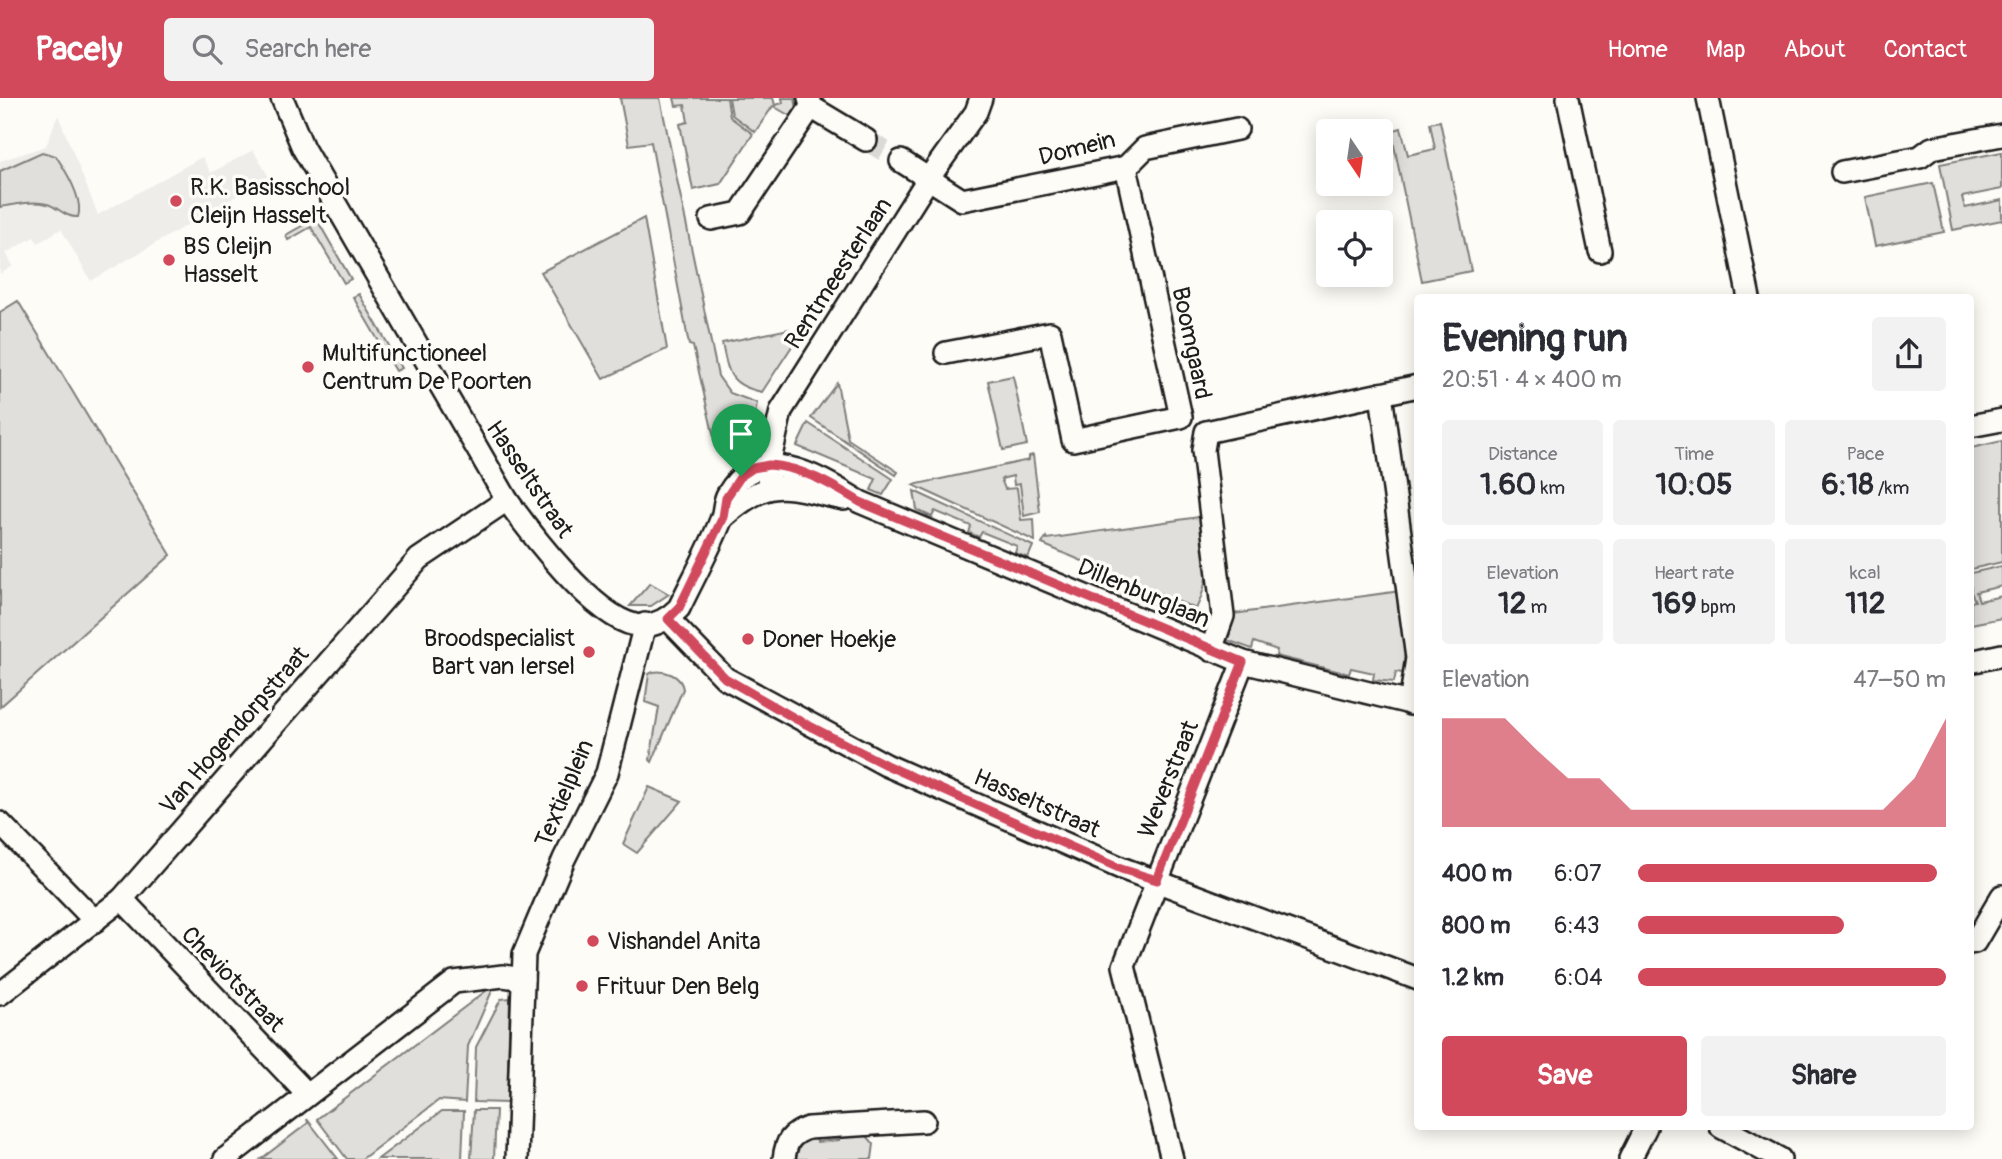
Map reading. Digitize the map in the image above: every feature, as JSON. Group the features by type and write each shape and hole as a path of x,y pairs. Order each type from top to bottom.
{"street":[{"name":"Hasseltstraat","path":"282,98 303,148 507,500 531,535 608,612 634,625 656,622 725,678 796,719 886,765 1121,869 1157,880 1414,977"},
{"name":"Rentmeesterlaan","path":"768,488 769,465 781,411 929,179 976,112 981,98"},
{"path":"1568,98 1600,251"},
{"path":"1708,98 1748,294"},
{"path":"711,219 740,213 810,102 866,140"},
{"name":"Domein","path":"901,161 962,200 1126,167 1145,148 1237,129"},
{"path":"1842,172 1920,157 1933,148 2002,135"},
{"name":"Boomgaard","path":"946,353 1050,333 1073,440 1181,417 1126,167"},
{"path":"1211,650 1223,616 1203,450 1206,432 1414,387"},
{"path":"1381,394 1414,629"},
{"path":"1974,425 2002,420"},
{"path":"723,517 726,498 741,476 753,468 769,465"},
{"name":"Dillenburglaan","path":"769,465 781,466 824,480 860,502 1243,662 1414,705"},
{"name":"Dillenburglaan","path":"768,488 782,487 860,502"},
{"path":"723,517 746,496 768,488"},
{"name":"Van Hogendorpstraat","path":"0,994 122,899 412,566 507,500"},
{"name":"Textielplein","path":"517,1159 524,954 564,859 607,773 656,622 679,608 723,517"},
{"path":"1974,661 2002,656"},
{"name":"Weverstraat","path":"1172,1159 1125,966 1243,662"},
{"path":"0,823 95,921"},
{"path":"1974,942 1999,896 2002,896"},
{"name":"Cheviotstraat","path":"122,899 307,1094"},
{"path":"225,1159 454,982 503,976 523,979"},
{"path":"784,1159 787,1142 794,1133 808,1128 924,1121"},
{"path":"1630,1159 1644,1130"},
{"path":"1727,1130 1780,1159"}],"shaded area":[{"path":"620,98 660,98 718,376 730,393 757,403 751,437 717,451 693,346 689,345 651,142 629,145"},
{"path":"674,98 727,98 730,117 753,134 720,184 693,190 680,124 688,122 685,105 676,106"},
{"path":"729,98 773,98 775,105 783,103 782,98 795,98 797,109 792,117 773,106 755,132 732,115"},
{"name":"R.K. Basisschool Cleijn Hasselt","path":"58,115 98,215 202,157 211,173 253,150 269,177 91,281 61,229 38,243 34,237 6,253 13,266 0,274 0,161 46,146"},
{"path":"1440,121 1471,271 1422,281 1393,130 1401,128 1408,155 1435,149 1430,123"},
{"path":"42,152 56,156 69,177 78,202 78,217 41,203 0,207 0,171"},
{"path":"2002,152 2002,189 1962,197 1965,208 2002,200 2002,220 1953,230 1940,164"},
{"path":"1933,183 1944,232 1875,246 1865,197"},
{"path":"316,218 351,279 344,283 311,227 288,240 286,235"},
{"path":"644,218 667,349 603,379 541,272"},
{"path":"359,294 402,368 396,371 353,297"},
{"path":"18,301 171,555 0,707 0,312"},
{"path":"789,329 798,337 762,392 736,381 726,362 722,343"},
{"path":"1013,376 1027,445 1003,450 988,381"},
{"path":"837,383 848,439 898,472 896,475 811,418"},
{"path":"808,423 893,479 883,495 871,490 876,479 797,446"},
{"path":"2002,441 2002,562 1974,568 1974,447"},
{"path":"1033,455 1040,512 1024,516 1020,484 1014,485 1013,476 1001,479 1005,489 1017,488 1021,520 1034,519 1035,541 913,485 1029,460 1029,456"},
{"path":"914,491 1033,546 1028,558 1015,553 1017,546 982,532 979,537 969,533 971,526 935,511 932,517 917,510"},
{"path":"1202,517 1207,564 1205,585 1196,609 1042,544 1046,537 1047,539"},
{"path":"2002,566 2002,586 1976,592 1979,601 2002,596 2002,618 1974,623 1974,572"},
{"path":"1118,582 1183,609 1178,622 1163,615 1165,609 1129,594 1126,600 1112,594"},
{"path":"650,583 669,594 651,606 630,606"},
{"path":"1401,591 1406,642 1403,673 1396,672 1394,682 1373,680 1374,673 1351,668 1349,674 1276,656 1277,650 1254,642 1252,649 1227,640 1230,634 1223,631 1233,614"},
{"path":"649,674 672,674 682,684 683,689 652,762 650,760 659,707 645,702"},
{"path":"649,787 682,801 637,853 623,844"},
{"path":"495,984 468,1046 465,1102 439,1100 362,1159 347,1159 317,1119"},
{"path":"510,998 507,1103 474,1102 476,1047 501,999"},
{"path":"474,1110 496,1110 494,1159 471,1159"},
{"path":"442,1111 464,1111 462,1159 378,1159"},
{"path":"307,1119 338,1159 261,1159 308,1123"},
{"path":"839,1134 867,1136 874,1144 872,1159 795,1159 801,1142 816,1136 817,1142 839,1140"}],"tunnel":[{"path":"866,140 901,161"}],"place":[{"name":"R.K. Basisschool Cleijn Hasselt","path":"176,201"},
{"name":"BS Cleijn Hasselt","path":"169,260"},
{"name":"Multifunctioneel Centrum De Poorten","path":"308,367"},
{"name":"Doner Hoekje","path":"748,639"},
{"name":"Broodspecialist Bart van Iersel","path":"589,652"},
{"name":"Vishandel Anita","path":"593,941"},
{"name":"Frituur Den Belg","path":"582,986"}],"route":[{"path":"769,465 781,466 824,480 860,502 1243,662 1157,880 1121,869 886,765 796,719 725,678 693,648 668,619 679,608 723,517 726,498 741,476 753,468 769,465"}]}
